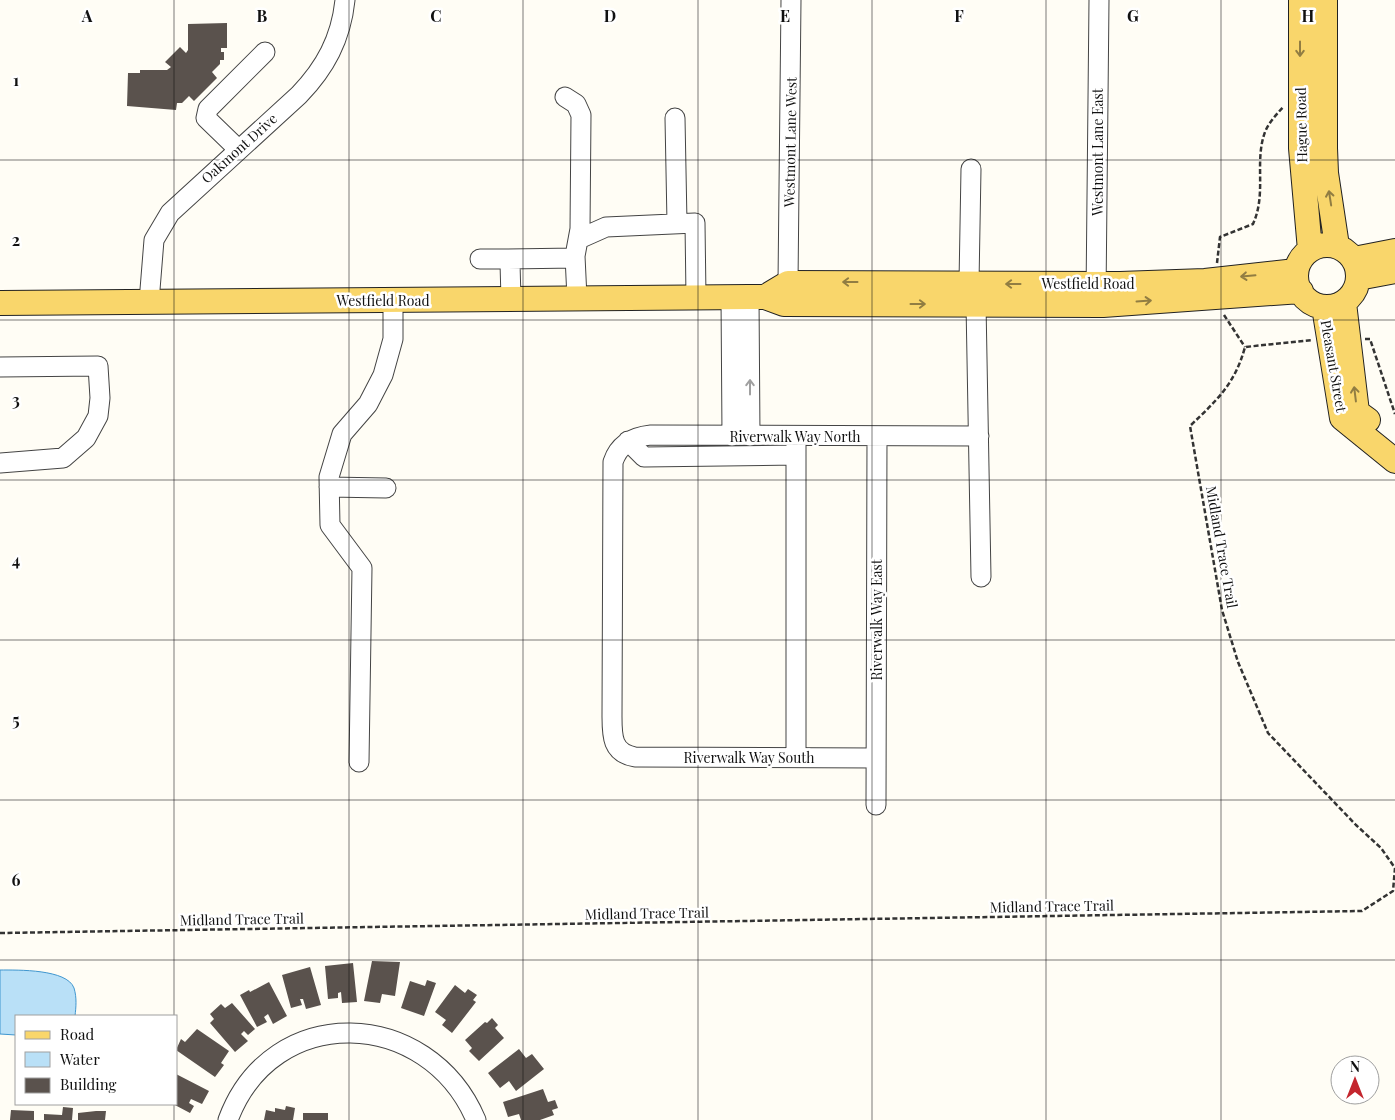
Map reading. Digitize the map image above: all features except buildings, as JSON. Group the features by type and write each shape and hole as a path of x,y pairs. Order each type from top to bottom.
{"main road":[{"name":"Hague Road","path":"1300,0 1301,148 1310,250"},
{"name":"Hague Road","path":"1325,0 1324,148 1326,173 1350,261"},
{"path":"1350,261 1353,294 1334,305 1312,303 1298,281 1304,256 1310,250 1323,245 1350,261 1395,271"},
{"path":"1350,261 1395,251"},
{"name":"Westfield Road","path":"0,303 749,297 784,304 972,294 1096,294 1205,281 1298,281"},
{"name":"Westfield Road","path":"788,283 972,294"},
{"path":"749,297 788,283"},
{"name":"Pleasant Street","path":"1334,305 1357,412 1395,442"},
{"name":"Pleasant Street","path":"1334,305 1342,418 1395,461"}],"street":[{"name":"Oakmont Drive","path":"149,302 152,252 160,227 182,199 299,96 316,77 328,61 336,42 345,0"},
{"name":"Westmont Lane West","path":"788,283 791,0"},
{"name":"Westmont Lane East","path":"1096,294 1099,0"},
{"path":"238,149 206,118 208,109 265,52"},
{"path":"566,97 576,104 581,115 579,239 576,258 577,298"},
{"path":"675,118 677,223"},
{"path":"970,169 972,294 979,436 981,577"},
{"path":"579,239 606,227 694,223 696,297"},
{"path":"480,259 576,258"},
{"path":"504,259 510,263 511,299"},
{"path":"741,436 749,297"},
{"path":"359,762 362,568 330,525 329,477 342,434 368,404 383,375 393,339 393,300"},
{"path":"0,368 98,366 100,398 98,416 86,438 63,458 0,463"},
{"name":"Riverwalk Way North","path":"622,447 646,436 979,436"},
{"path":"700,436 700,456"},
{"path":"796,436 796,757"},
{"name":"Riverwalk Way East","path":"876,805 877,436"},
{"path":"622,447 644,457 796,455"},
{"name":"Riverwalk Way South","path":"622,447 611,472 612,738 616,747 622,753 644,757 876,758"},
{"path":"329,487 386,488"},
{"path":"228,1120 243,1088 259,1070 277,1055 306,1040 321,1035 344,1032 388,1038 426,1056 444,1071 458,1087 476,1120"}],"path":[{"path":"1217,264 1220,237 1253,224 1260,208 1261,154 1266,131 1284,106"},
{"path":"1223,314 1245,347 1315,340"},
{"path":"1361,339 1370,339 1395,414"},
{"name":"Midland Trace Trail","path":"0,933 1362,911 1393,891 1395,868 1381,848 1356,825 1268,733 1238,662 1222,610 1190,426 1224,393 1240,367 1245,347"}],"water":[{"path":"0,970 41,972 62,977 70,982 76,995 75,1015 15,1015 15,1035 0,1034"}]}
